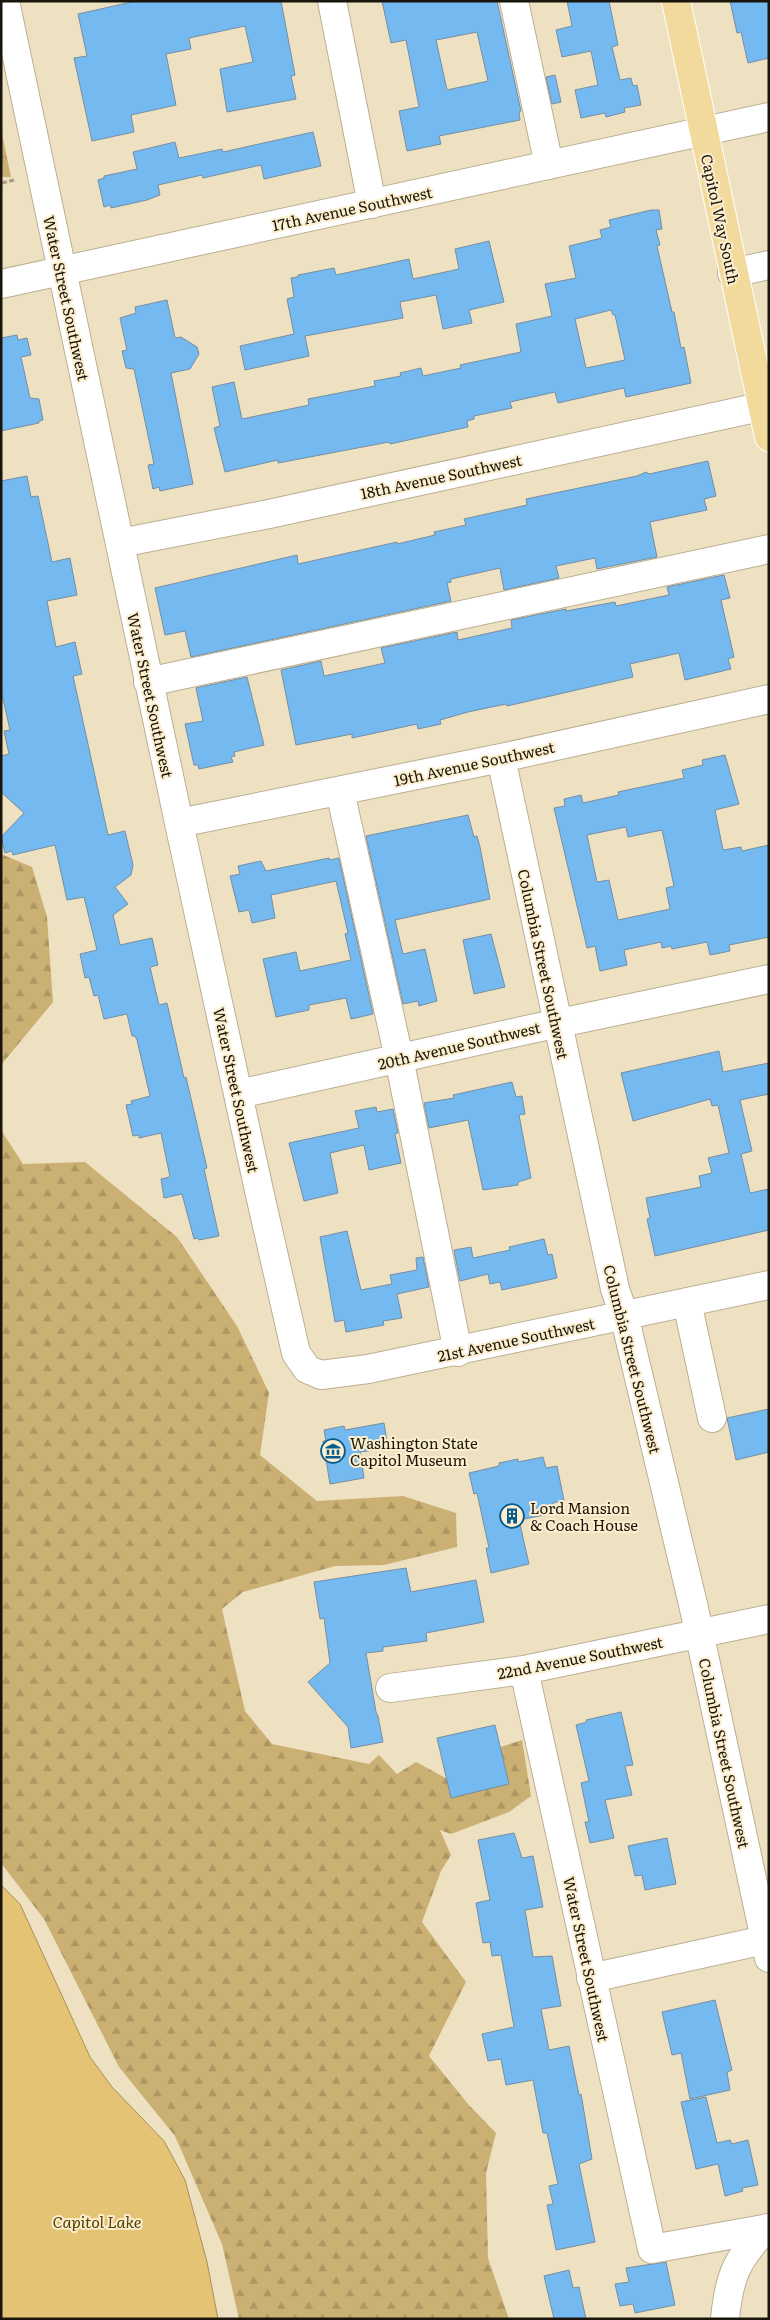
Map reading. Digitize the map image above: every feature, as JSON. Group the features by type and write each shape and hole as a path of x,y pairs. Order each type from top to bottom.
{"main road":[{"name":"Capitol Way South","path":"676,1 732,273 765,405 769,437"}],"street":[{"name":"Water Street Southwest","path":"4,1 148,682 296,1353 307,1369 321,1375"},
{"path":"332,1 372,204"},
{"path":"514,1 549,165"},
{"name":"17th Avenue Southwest","path":"1,284 769,117"},
{"path":"732,273 769,266"},
{"name":"18th Avenue Southwest","path":"120,543 269,514 765,405"},
{"path":"148,682 769,549"},
{"name":"19th Avenue Southwest","path":"179,824 501,758 769,699"},
{"name":"Columbia Street Southwest","path":"501,758 615,1289 624,1315 699,1633 768,1946"},
{"path":"340,791 400,1058 458,1352"},
{"name":"20th Avenue Southwest","path":"239,1094 557,1023 769,979"},
{"name":"21st Avenue Southwest","path":"321,1375 368,1370 458,1352 769,1285"},
{"path":"686,1302 712,1418"},
{"name":"22nd Avenue Southwest","path":"390,1688 524,1670 769,1619"},
{"name":"Water Street Southwest","path":"524,1670 652,2249 768,2228"},
{"path":"591,1978 768,1946"},
{"path":"724,2319 734,2271 746,2249 768,2228"}],"path":[{"path":"2,183 14,180"}],"green space":[{"path":"1,129 11,177 3,177 1,172"},
{"path":"1,854 32,867 47,917 53,1002 1,1065"},
{"path":"1,1130 23,1164 85,1162 177,1237 237,1326 269,1393 260,1455 317,1501 403,1496 456,1513 457,1547 384,1565 335,1566 243,1592 222,1609 245,1711 272,1744 369,1764 379,1755 397,1774 416,1762 453,1782 482,1753 522,1740 531,1796 509,1812 451,1834 440,1830 451,1855 441,1871 422,1922 466,1982 429,2056 468,2104 496,2133 486,2173 488,2258 509,2319 239,2319 222,2244 175,2136 119,2067 44,1919 1,1863"}],"water":[{"name":"Capitol Lake","path":"1,1885 20,1904 90,2057 112,2087 164,2141 185,2180 207,2262 218,2319 1,2319"}],"building":[{"path":"136,1 281,1 295,75 291,76 296,99 227,112 220,69 253,62 245,26 189,38 191,49 166,54 176,105 131,115 134,132 92,141 74,58 87,56 78,14"},
{"path":"382,1 497,1 521,111 519,112 520,120 439,136 441,144 407,151 399,111 419,107 406,40 391,43","holes":["477,32 488,81 447,90 436,40"]},
{"path":"567,1 609,1 618,45 612,47 620,80 631,78 633,86 637,85 641,105 624,108 625,112 606,117 605,113 581,118 575,90 598,85 591,51 562,57 556,30 572,26"},
{"path":"730,1 769,1 769,58 748,63 741,32 737,33"},
{"path":"555,75 561,102 552,104 546,77"},
{"path":"313,132 321,166 264,179 261,165 203,178 202,175 158,185 160,195 147,200 111,208 110,205 104,207 98,180 104,178 104,176 137,169 133,152 175,142 179,158 222,149 223,152"},
{"path":"651,210 659,210 662,229 656,230 660,245 657,246 681,348 684,347 691,383 626,397 624,388 558,403 555,392 510,402 512,408 474,416 474,419 467,421 468,427 390,444 389,442 278,463 278,460 225,472 214,428 220,426 212,387 234,382 242,419 309,405 308,399 375,386 374,381 401,376 400,373 421,368 423,376 461,368 460,365 521,352 516,324 552,316 545,284 576,278 569,246 602,238 600,230 611,227 609,220","holes":["611,310 613,315 615,315 625,360 586,368 575,319"]},
{"path":"489,241 504,302 469,310 472,323 443,329 436,295 400,302 403,318 305,336 309,356 245,370 240,346 294,334 287,299 294,297 291,278 334,268 336,275 409,259 413,279 459,269 455,249"},
{"path":"167,300 175,338 181,337 197,347 199,354 190,369 171,373 193,484 160,491 159,487 153,489 148,465 154,464 134,369 126,368 122,351 127,350 120,318 136,313 135,307"},
{"path":"17,335 18,340 27,338 31,355 21,357 30,398 39,399 43,420 39,421 39,423 1,431 1,338"},
{"path":"708,461 716,496 704,499 707,510 650,522 657,557 597,569 595,558 556,566 559,578 504,590 500,568 451,579 451,582 447,583 451,601 191,657 185,631 165,635 155,588 297,555 298,564 397,542 397,544 435,535 434,532 466,525 464,519 527,505 526,499 637,476 646,472 649,474"},
{"path":"27,476 31,497 38,496 52,562 70,558 77,595 47,601 56,647 75,642 82,674 73,676 108,835 125,831 133,865 131,875 115,887 128,904 113,915 120,945 152,938 158,965 150,967 159,1005 167,1003 184,1078 186,1077 207,1168 204,1169 219,1236 199,1240 198,1238 194,1239 182,1194 164,1198 161,1179 170,1177 161,1133 139,1138 139,1135 133,1136 126,1105 132,1104 131,1101 150,1096 137,1040 135,1036 132,1036 127,1014 104,1019 98,995 94,996 89,977 85,978 80,954 97,950 84,897 67,900 55,845 13,855 12,851 5,853 1,837 24,813 1,792 1,756 9,754 4,731 10,730 1,690 1,481"},
{"path":"724,575 730,598 721,600 734,657 728,659 731,669 685,680 679,653 630,664 633,677 507,706 506,704 468,712 440,720 441,724 418,729 417,724 352,738 352,734 296,745 281,670 321,661 324,676 385,663 381,648 457,632 458,640 512,628 511,620 615,602 616,606 669,595 667,587"},
{"path":"247,677 264,745 234,752 235,756 231,757 233,762 199,769 198,765 194,765 185,724 203,721 196,688"},
{"path":"725,755 739,804 715,810 723,850 741,847 742,851 769,845 769,937 729,945 730,951 710,955 707,942 672,949 671,946 662,948 661,942 624,950 627,965 600,971 595,946 587,948 554,808 565,806 564,799 581,795 583,803 619,795 618,792 684,778 682,770 703,765 702,760","holes":["626,827 628,837 662,830 674,886 666,888 670,909 618,920 609,880 597,882 587,835"]},
{"path":"468,815 474,837 477,836 480,847 490,899 395,920 403,954 425,949 437,1001 419,1006 418,1001 403,1004 366,836"},
{"path":"329,858 330,860 339,858 373,1014 351,1019 346,998 309,1005 309,1010 276,1017 263,959 296,952 300,971 351,960 345,934 348,933 336,881 271,895 275,918 252,923 249,910 239,912 230,876 240,874 238,866 261,861 266,871"},
{"path":"491,934 505,987 474,994 463,940"},
{"path":"719,1051 723,1072 769,1063 769,1094 740,1100 752,1151 741,1154 750,1193 769,1189 769,1230 655,1256 647,1219 650,1218 646,1198 701,1187 699,1176 712,1173 708,1158 729,1153 718,1105 712,1106 710,1099 633,1121 621,1073"},
{"path":"512,1082 516,1097 522,1096 525,1114 519,1115 531,1178 518,1182 518,1185 483,1190 468,1120 429,1128 424,1103 454,1098 453,1095"},
{"path":"376,1107 377,1112 393,1109 398,1133 395,1134 401,1163 369,1170 364,1145 330,1153 338,1193 304,1201 289,1143 359,1128 355,1111"},
{"path":"347,1231 361,1290 392,1284 390,1275 417,1270 416,1258 423,1257 429,1287 397,1294 402,1318 383,1321 384,1325 346,1332 344,1320 335,1322 320,1237"},
{"path":"544,1239 548,1255 552,1254 557,1278 502,1290 500,1282 490,1284 488,1274 460,1281 454,1250 471,1247 473,1258 510,1250 509,1247"},
{"path":"769,1409 769,1452 736,1460 727,1418"},
{"path":"384,1423 388,1448 360,1452 364,1478 330,1484 323,1441 326,1441 324,1430 344,1426 345,1430"},
{"name":"Lord Mansion & Coach House","path":"543,1457 546,1468 557,1466 564,1500 553,1503 555,1513 519,1520 529,1564 491,1573 486,1548 489,1548 477,1493 474,1494 469,1473 499,1466 499,1463 518,1459 518,1462"},
{"path":"406,1568 411,1592 476,1580 484,1622 426,1633 427,1641 383,1647 383,1651 366,1653 383,1742 351,1748 348,1727 308,1682 330,1663 324,1618 320,1619 314,1582"},
{"path":"621,1712 633,1765 625,1766 632,1795 605,1800 614,1838 590,1843 585,1822 589,1822 581,1783 589,1781 576,1725 587,1722 586,1720"},
{"path":"495,1725 509,1784 451,1798 437,1738"},
{"path":"514,1833 522,1858 533,1856 543,1907 525,1910 533,1957 552,1956 561,2006 541,2009 549,2050 569,2046 579,2095 581,2094 592,2159 579,2164 595,2242 556,2250 547,2205 553,2204 549,2186 558,2184 547,2133 543,2133 533,2080 506,2085 501,2059 488,2061 482,2034 514,2027 501,1955 492,1956 490,1942 483,1943 476,1903 490,1900 478,1840"},
{"path":"667,1838 676,1884 645,1890 642,1875 635,1876 628,1846"},
{"path":"715,2000 732,2070 727,2072 730,2090 690,2099 681,2053 672,2055 662,2012"},
{"path":"706,2097 717,2143 730,2140 732,2144 748,2140 758,2185 742,2188 743,2191 725,2196 718,2164 696,2169 681,2102"},
{"path":"666,2262 675,2305 635,2313 633,2304 620,2306 615,2284 629,2282 626,2268"},
{"path":"569,2270 573,2288 579,2287 586,2319 554,2319 544,2276"}],"place":[{"name":"Washington State Capitol Museum","path":"333,1451"},
{"name":"Lord Mansion & Coach House","path":"512,1516"}]}
